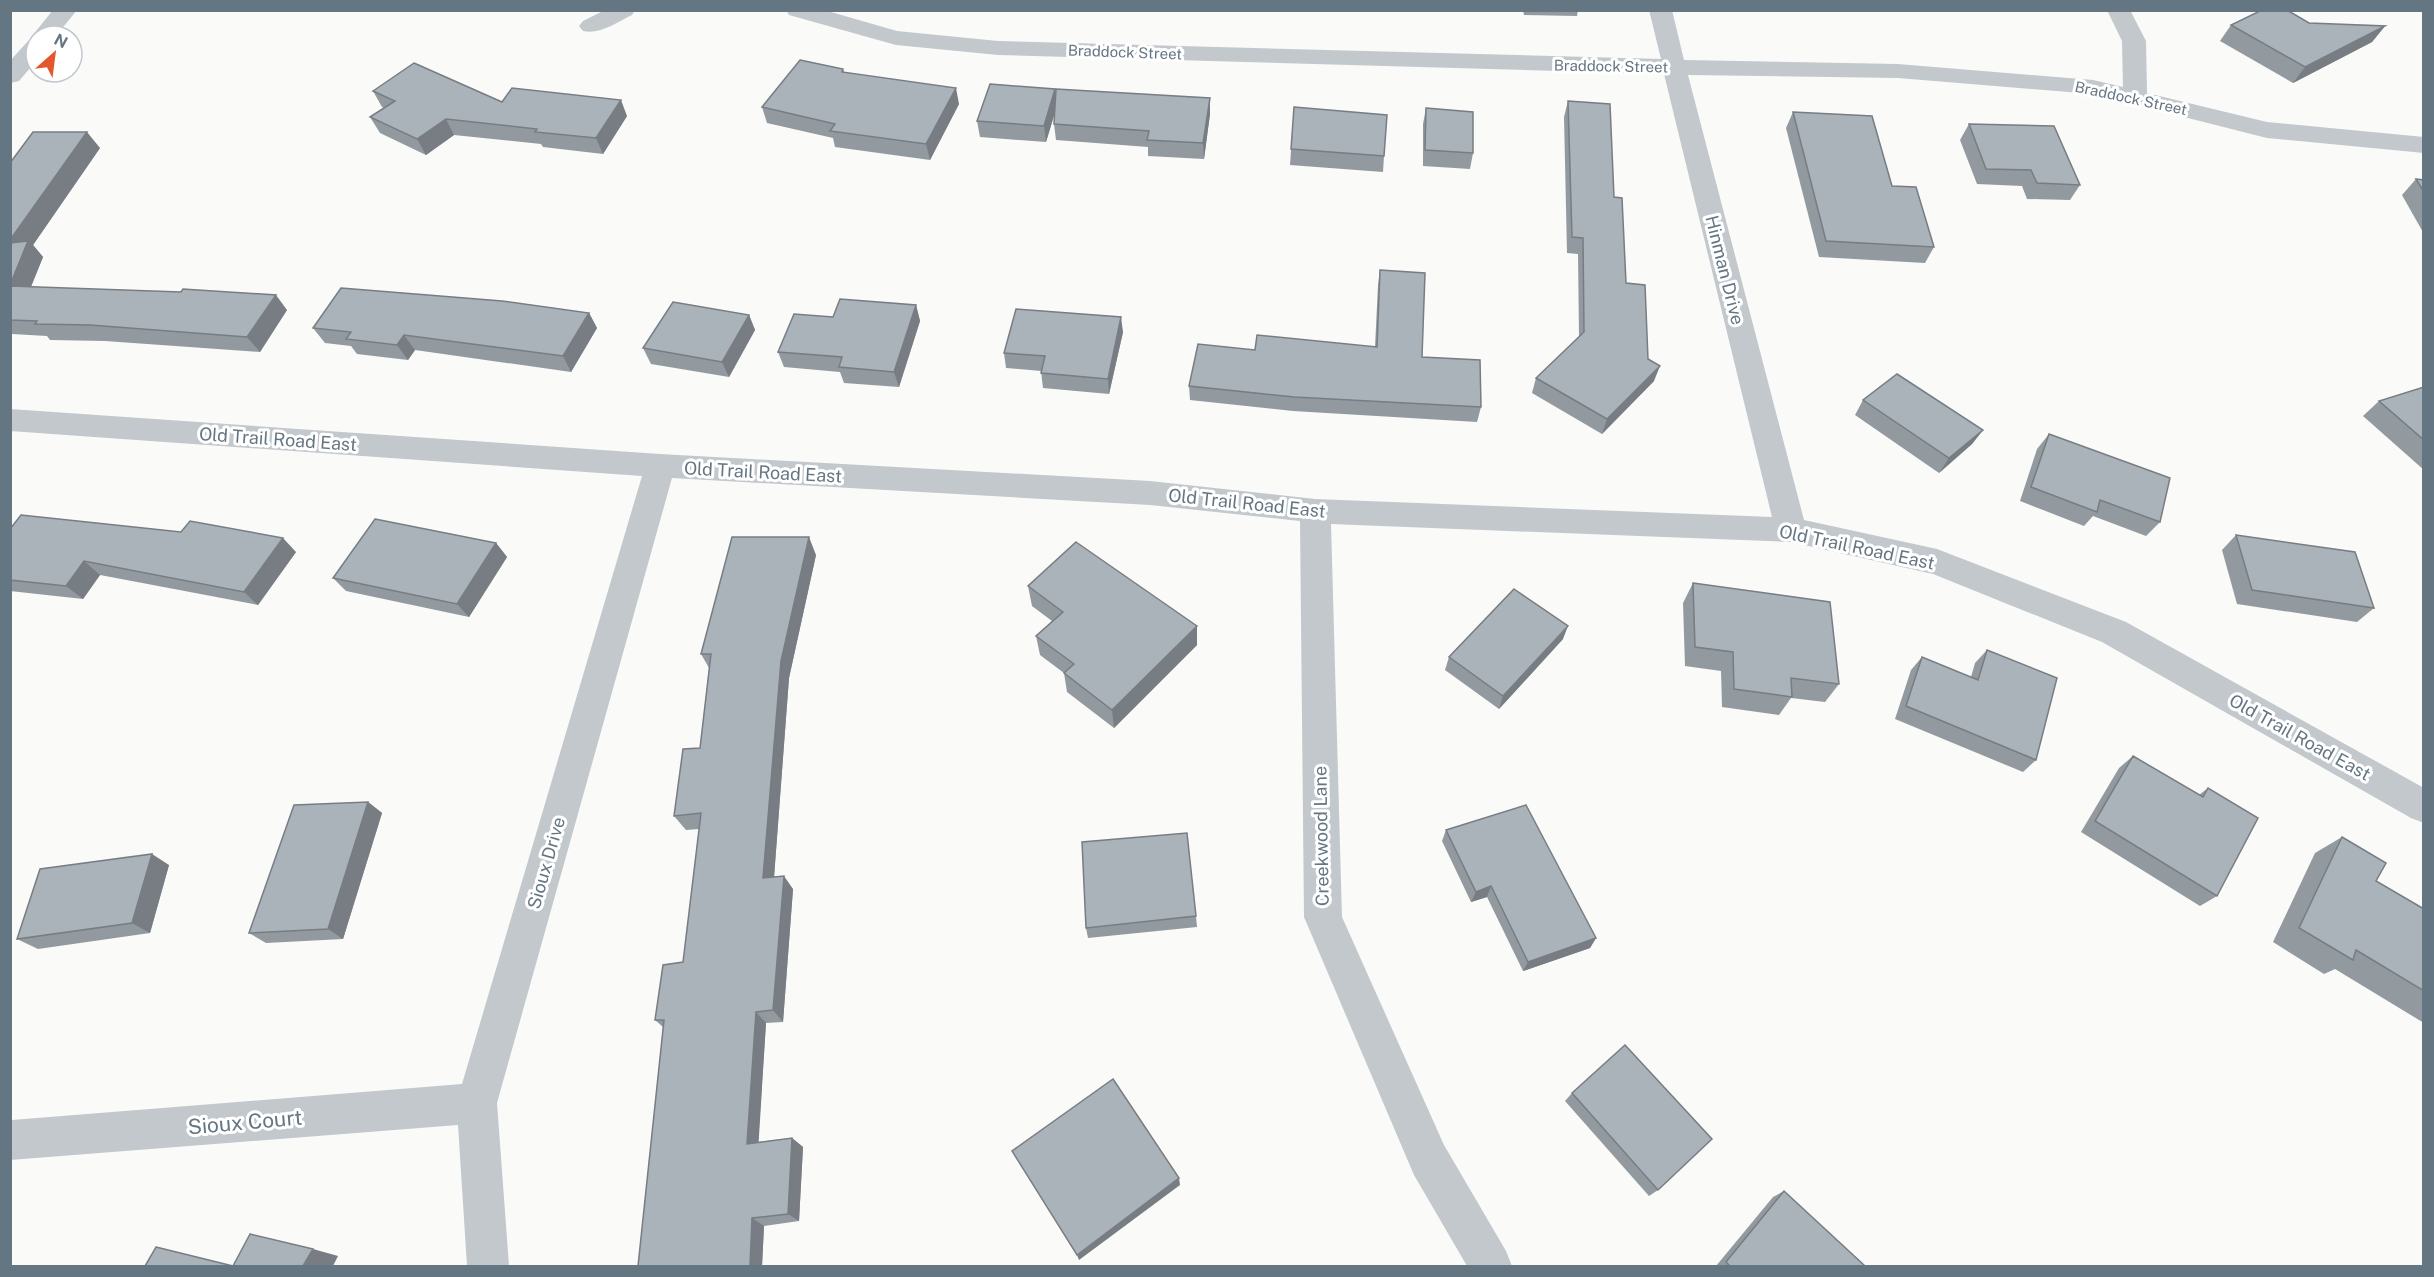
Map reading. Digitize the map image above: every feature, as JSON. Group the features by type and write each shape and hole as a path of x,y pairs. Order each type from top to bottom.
{"street":[{"path":"54,24 66,10"},
{"path":"591,26 624,10"},
{"name":"Braddock Street","path":"797,10 896,38 998,48 1675,67 1898,70 2094,87 2267,130 2424,145"},
{"name":"Hinman Drive","path":"1660,10 1791,530"},
{"path":"2118,10 2134,41 2135,96"},
{"path":"10,76 24,60"},
{"name":"Old Trail Road East","path":"10,420 660,466 1150,493 1315,511 1791,530 1937,562 2114,632 2424,807"},
{"name":"Sioux Drive","path":"488,1266 477,1103 660,466"},
{"name":"Creekwood Lane","path":"1315,511 1323,917 1429,1160 1491,1266"},
{"name":"Sioux Court","path":"12,1140 477,1103"}],"building":[{"path":"2262,10 2287,10 2309,23 2385,26 2305,67 2231,25"},
{"path":"800,60 843,69 842,72 956,88 926,144 830,131 835,124 762,107"},
{"path":"414,63 502,102 512,88 621,100 596,138 446,119 417,139 370,117 395,101 373,91"},
{"path":"990,84 1055,89 1044,126 977,121"},
{"path":"1056,89 1210,98 1203,143 1147,140 1149,131 1054,124"},
{"path":"1568,101 1610,104 1614,197 1622,198 1626,283 1645,285 1648,359 1660,366 1607,419 1536,378 1584,332 1583,238 1572,237"},
{"path":"1294,107 1387,115 1384,156 1291,149"},
{"path":"1426,108 1473,112 1473,153 1425,150"},
{"path":"1793,112 1872,116 1892,186 1916,187 1934,247 1826,241"},
{"path":"1969,124 2054,126 2080,185 2037,183 2031,170 1986,169"},
{"path":"33,132 87,132 10,240 10,163"},
{"path":"2416,179 2424,180 2424,192"},
{"path":"28,241 10,285 10,243"},
{"path":"1380,270 1425,273 1422,357 1480,360 1481,407 1294,397 1189,386 1198,344 1255,350 1257,335 1377,347"},
{"path":"10,286 181,292 183,289 276,295 247,337 90,325 35,324 37,321 10,320"},
{"path":"341,288 502,301 589,313 563,356 404,335 397,345 346,339 351,332 313,328"},
{"path":"840,299 916,305 894,372 839,367 842,357 778,352 794,314 833,317"},
{"path":"673,302 749,315 722,362 643,348"},
{"path":"1016,309 1121,317 1108,379 1041,373 1045,356 1004,353"},
{"path":"1897,374 1983,430 1949,458 1863,400"},
{"path":"2424,387 2424,440 2379,401"},
{"path":"2049,434 2170,478 2160,522 2100,500 2097,512 2031,487"},
{"path":"21,515 181,532 190,521 283,538 244,592 84,561 66,586 10,580 10,529"},
{"path":"375,519 496,543 457,604 333,578"},
{"path":"2236,535 2355,552 2374,608 2252,590"},
{"path":"732,537 809,537 781,661 763,878 784,876 773,1010 756,1012 747,1144 792,1138 788,1214 752,1218 750,1266 638,1266 664,1020 655,1020 663,965 683,962 701,813 674,816 683,749 700,748 711,654 701,654"},
{"path":"1076,542 1197,626 1112,710 1064,673 1074,664 1036,636 1063,612 1028,586"},
{"path":"1693,583 1830,602 1839,684 1791,678 1792,697 1734,689 1733,652 1695,647"},
{"path":"1514,589 1568,626 1503,696 1449,657"},
{"path":"1987,650 2057,678 2036,760 1906,706 1922,657 1978,680"},
{"path":"2133,756 2203,797 2208,788 2258,818 2217,896 2095,821"},
{"path":"368,802 328,929 249,933 294,805"},
{"path":"1526,805 1596,938 1528,962 1491,886 1476,892 1446,830"},
{"path":"1187,833 1196,916 1086,928 1082,842"},
{"path":"2342,837 2386,863 2376,881 2424,909 2424,991 2356,950 2353,960 2299,928"},
{"path":"152,854 132,923 17,939 40,869"},
{"path":"1625,1045 1712,1139 1658,1190 1572,1093"},
{"path":"1113,1079 1179,1178 1077,1255 1012,1151"},
{"path":"1784,1191 1865,1266 1730,1266 1726,1262"},
{"path":"250,1234 313,1249 303,1266 233,1266"},
{"path":"156,1247 233,1266 145,1266"}]}
